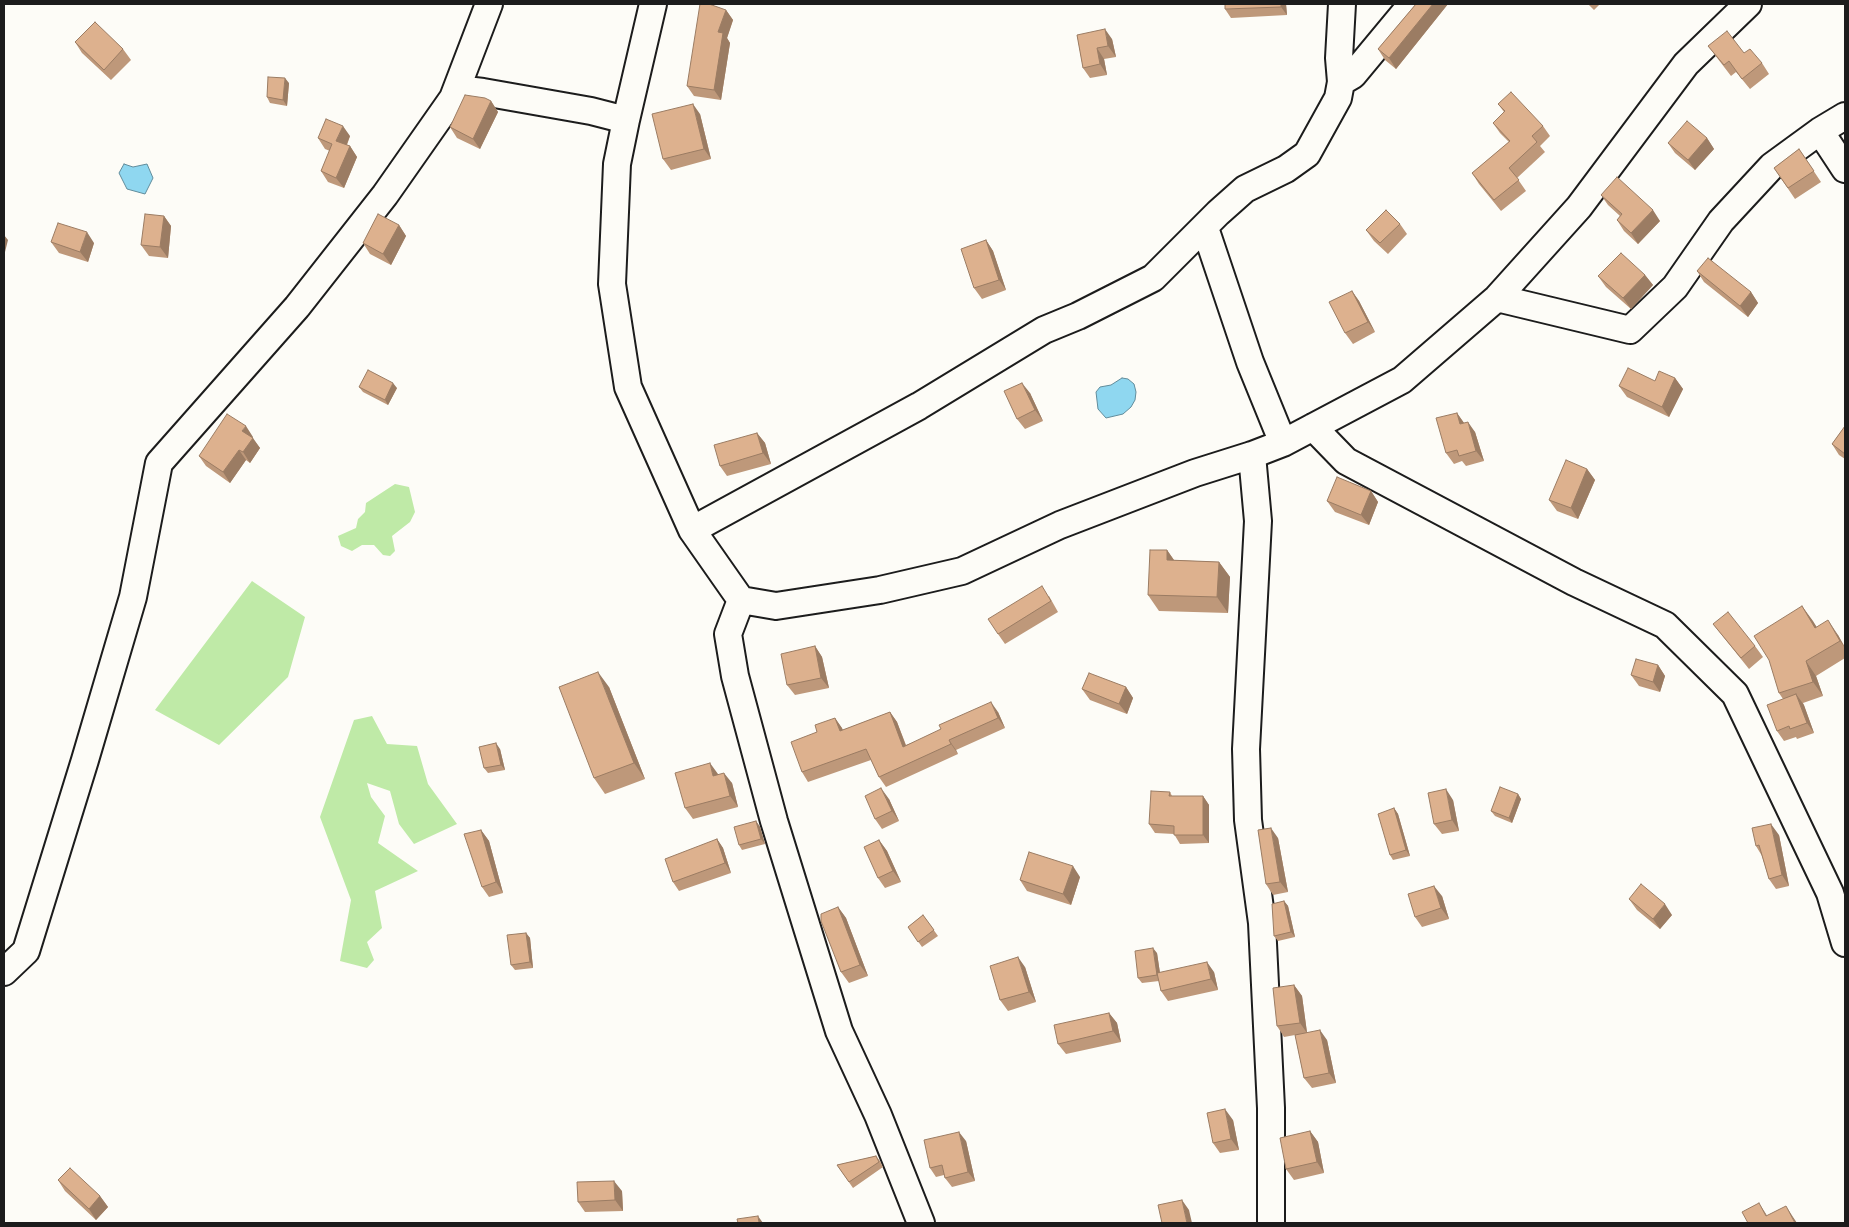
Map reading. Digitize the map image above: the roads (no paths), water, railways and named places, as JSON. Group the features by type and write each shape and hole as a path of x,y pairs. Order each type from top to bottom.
{"street":[{"path":"4,972 26,951 85,760 133,597 159,463 298,307 385,195 454,98 489,4"},
{"path":"653,4 626,120 618,164 612,284 628,387 692,530 741,600 776,606 880,590 962,571 1060,526 1195,473 1252,455 1283,442 1402,380 1497,298 1578,207 1686,64 1748,4"},
{"path":"692,530 919,406 1044,330 1078,316 1153,278 1245,189 1286,169 1307,154 1338,98 1341,82 1339,58 1342,4"},
{"path":"1341,82 1353,75 1412,4"},
{"path":"457,89 552,104 626,120"},
{"path":"1497,298 1630,330 1675,287 1721,221 1772,166 1845,116"},
{"path":"1820,132 1845,169"},
{"path":"1204,228 1250,362 1283,442"},
{"path":"1313,428 1346,461 1574,582 1665,625 1734,694 1830,893 1845,943"},
{"path":"1252,455 1258,521 1246,749 1248,820 1262,923 1271,1108 1271,1223"},
{"path":"741,600 728,634 735,676 774,821 839,1031 878,1115 921,1223"}],"water":[{"path":"124,164 133,167 147,164 153,178 145,194 127,189 119,173"},
{"path":"1122,378 1128,379 1134,384 1135,400 1131,407 1123,414 1106,418 1098,409 1096,392 1100,387 1111,385"}]}
